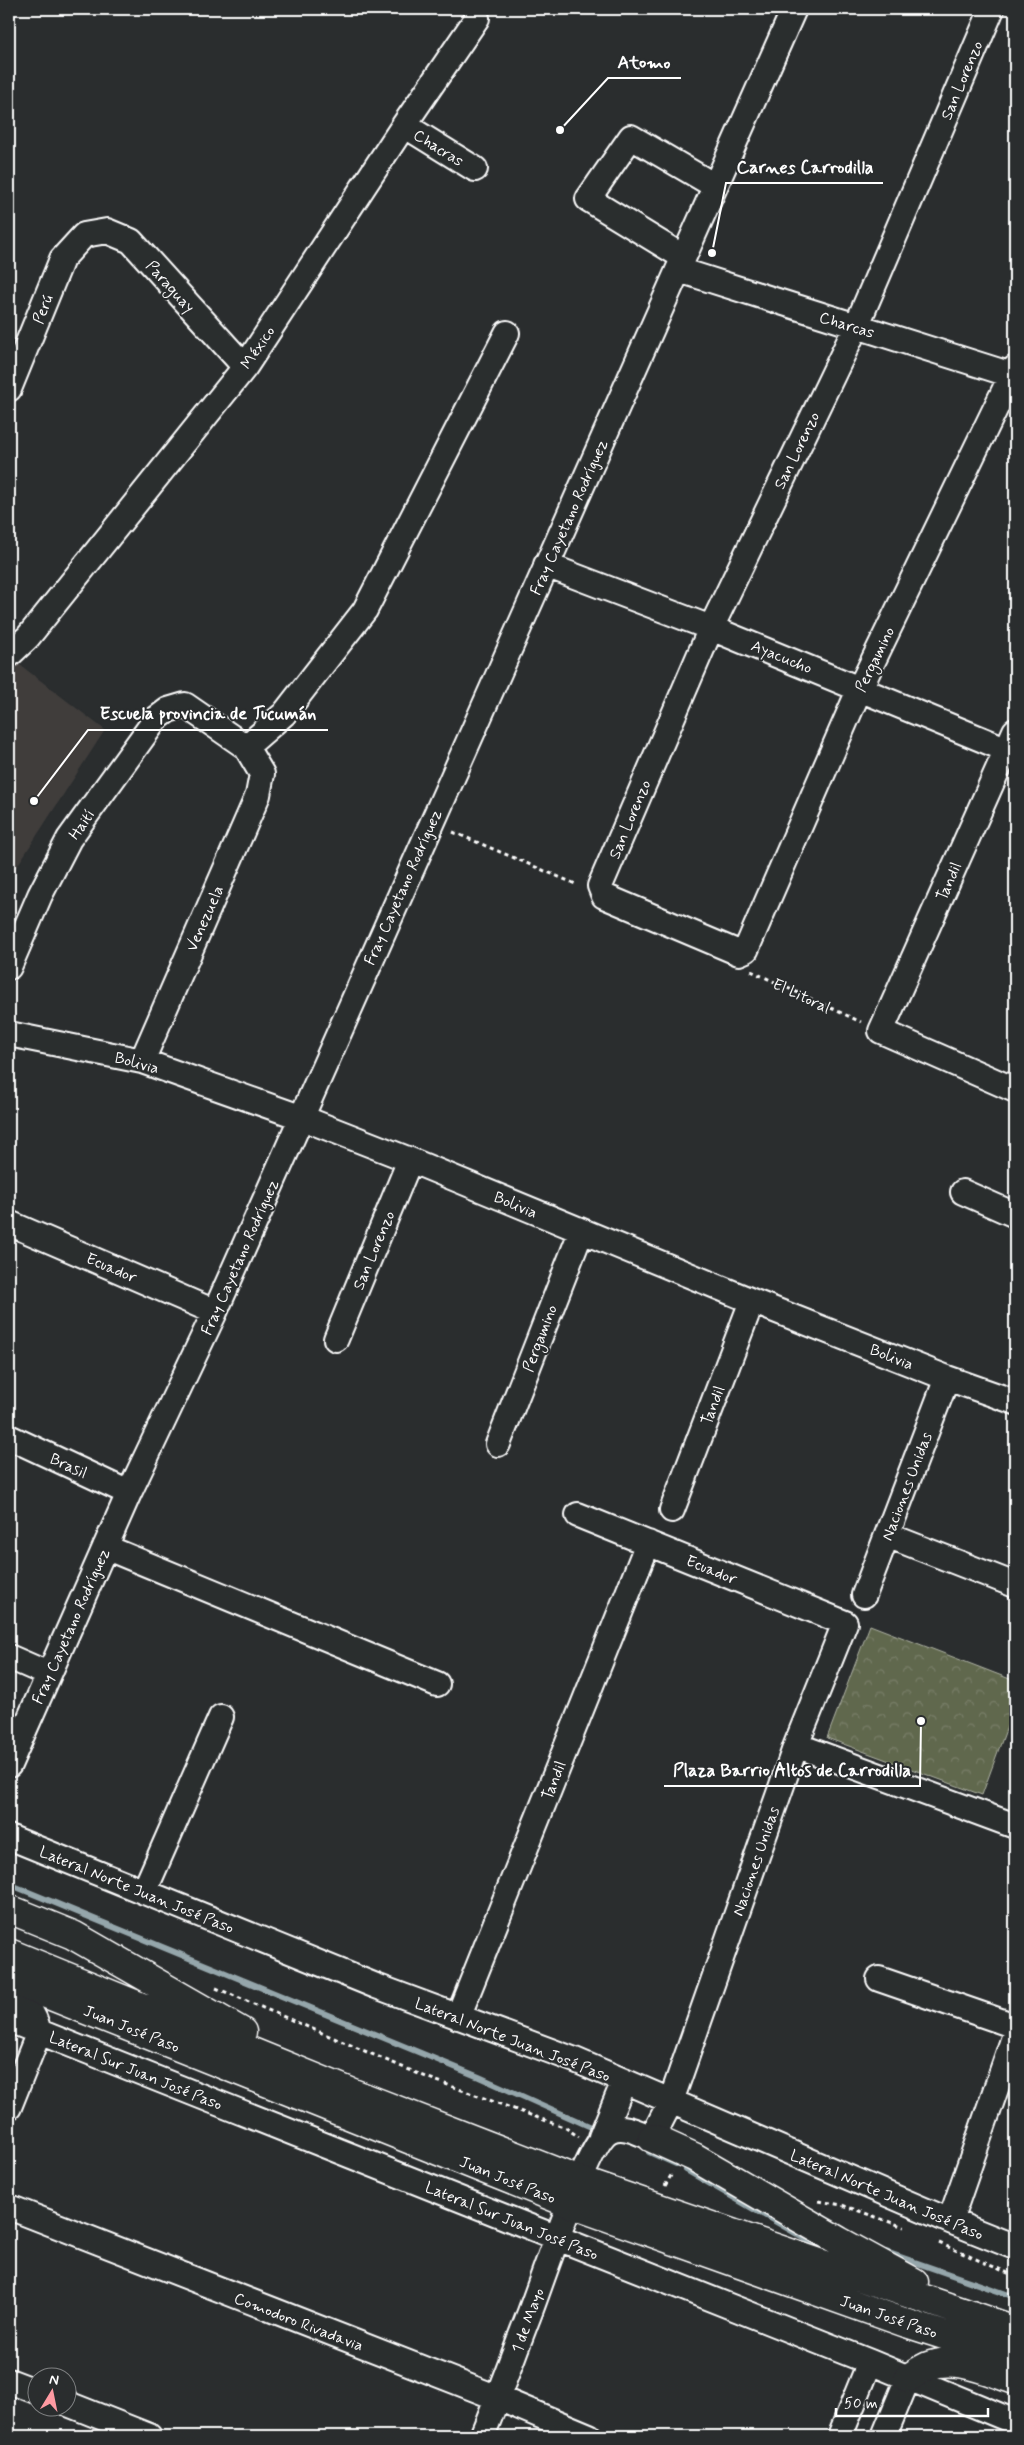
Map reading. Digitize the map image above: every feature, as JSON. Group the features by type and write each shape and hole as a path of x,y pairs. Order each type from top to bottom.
{"highway":[{"path":"9,1909 73,1935 221,2021 353,2093"},
{"name":"Juan José Paso","path":"9,1953 353,2093 575,2192 1015,2329"},
{"name":"Juan José Paso","path":"9,1978 575,2192 906,2323 1015,2358"},
{"path":"652,2138 682,2152 918,2284 1015,2329"},
{"path":"908,2378 929,2366 942,2363 961,2364 1015,2380"}],"street":[{"name":"Fray Cayetano Rodríguez","path":"9,1765 129,1493 216,1312 300,1117 794,9"},
{"name":"San Lorenzo","path":"602,893 600,886 711,628 856,327 992,9"},
{"name":"México","path":"9,655 18,633 245,367 404,125 478,18"},
{"name":"Chacras","path":"404,125 475,169"},
{"name":"Charcas","path":"715,186 631,137 588,200 681,264 856,327 1014,373"},
{"name":"Paraguay","path":"84,235 107,231 131,241 245,367"},
{"name":"Perú","path":"9,389 62,259 84,235"},
{"path":"246,747 284,714 365,610 506,333"},
{"name":"Pergamino","path":"742,953 746,950 860,688 1014,373"},
{"name":"Ayacucho","path":"546,565 711,628 860,688 1012,744"},
{"name":"Haití","path":"9,968 40,895 70,839 156,719 168,710 185,705 246,747"},
{"name":"Tandil","path":"881,1031 1012,744"},
{"name":"Venezuela","path":"142,1061 258,795 262,774 246,747"},
{"path":"602,893 742,953"},
{"path":"881,1031 1015,1090"},
{"name":"Bolivia","path":"9,1034 142,1061 300,1117 410,1160 752,1301 947,1378 1015,1402"},
{"name":"San Lorenzo","path":"336,1339 410,1160"},
{"path":"963,1192 1015,1215"},
{"name":"Ecuador","path":"9,1223 216,1312"},
{"name":"Pergamino","path":"498,1444 581,1232"},
{"name":"Tandil","path":"672,1510 752,1301"},
{"name":"Naciones Unidas","path":"864,1595 947,1378"},
{"name":"Brasil","path":"9,1437 129,1493"},
{"name":"Ecuador","path":"578,1515 845,1623"},
{"path":"887,1535 1015,1584"},
{"name":"Tandil","path":"458,2017 648,1543"},
{"path":"105,1547 438,1684"},
{"name":"Naciones Unidas","path":"652,2138 671,2101 796,1745 845,1623"},
{"path":"9,1657 48,1674"},
{"path":"144,1892 221,1717"},
{"path":"796,1745 1015,1826"},
{"name":"Lateral Norte Juan José Paso","path":"9,1837 458,2017 575,2060 1015,2247"},
{"path":"879,1979 1015,2026"},
{"path":"9,1990 25,2002 36,2019 39,2032 9,2107"},
{"name":"Lateral Sur Juan José Paso","path":"9,2020 870,2362 1015,2422"},
{"path":"950,2221 1015,2034"},
{"name":"1 de Mayo","path":"482,2436 575,2192 597,2146 624,2081"},
{"path":"597,2146 610,2130 619,2128 632,2129 652,2138"},
{"name":"Comodoro Rivadavia","path":"9,2207 498,2398 589,2436"},
{"path":"840,2436 870,2362"},
{"path":"884,2436 908,2378"},
{"path":"9,2381 28,2388"},
{"path":"78,2408 149,2436"}],"path":[{"path":"431,823 602,893"},
{"name":"El Litoral","path":"742,953 750,971 881,1031"},
{"path":"215,1987 426,2077 566,2128 597,2146"},
{"path":"662,2191 682,2152"},
{"path":"812,2200 842,2205 908,2229"},
{"path":"935,2240 1015,2276"}],"shaded area":[{"path":"15,661 105,730 14,871 9,882 9,668"}],"green space":[{"path":"870,1625 1015,1681 1015,1705 982,1795 827,1738"}],"waterway":[{"path":"9,1884 479,2077 589,2126"},
{"path":"649,2152 676,2164"},
{"path":"686,2170 830,2253"},
{"path":"886,2252 1015,2297"}],"place":[{"name":"Atomo","path":"560,130"},
{"name":"Carnes Carrodilla","path":"712,253"},
{"name":"Escuela provincia de Tucumán","path":"34,801"},
{"name":"Plaza Barrio Altos de Carrodilla","path":"921,1721"}]}
